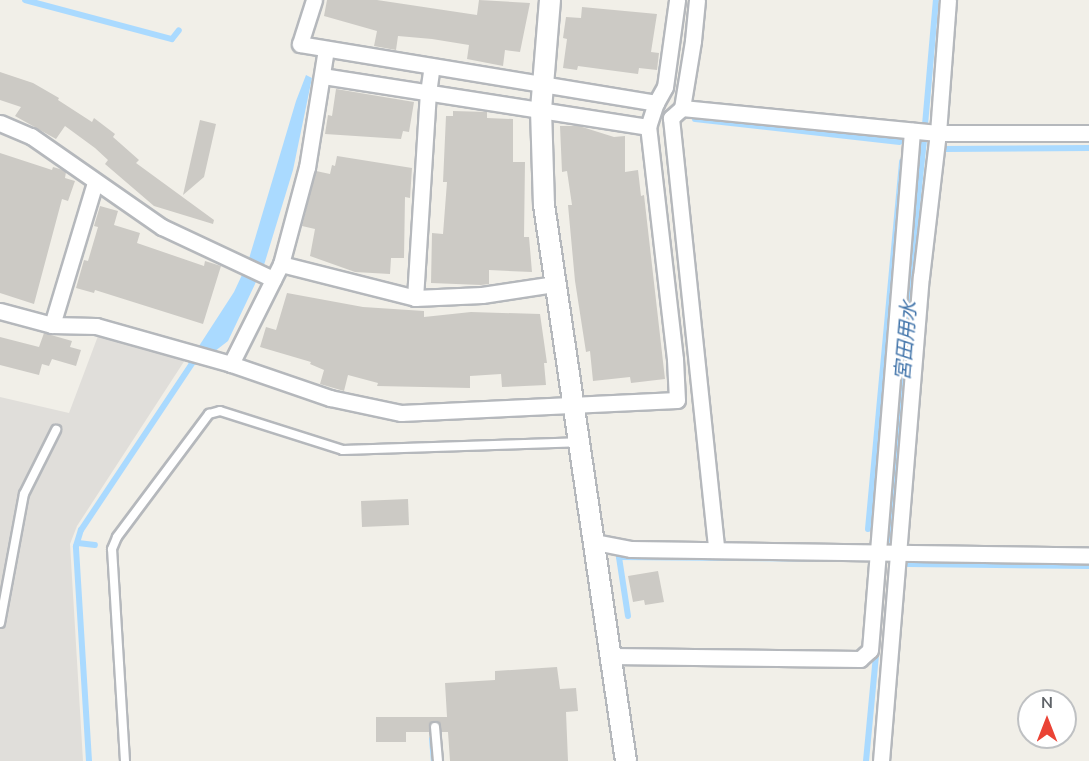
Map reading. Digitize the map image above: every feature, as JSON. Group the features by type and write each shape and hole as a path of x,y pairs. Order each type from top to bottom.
{"street":[{"path":"314,0 300,44 656,103"},
{"path":"550,0 541,110 544,205 626,761"},
{"path":"0,311 52,325 96,326 226,363 330,398 400,413 677,400 675,359 648,127 656,103 665,87 677,0"},
{"path":"697,0 682,108 671,118 717,549"},
{"path":"881,761 921,277 938,133 948,0"},
{"path":"226,363 269,277 281,264 307,167 326,49"},
{"path":"415,298 428,93 432,66"},
{"path":"323,76 648,127"},
{"path":"682,108 938,133 1089,133"},
{"path":"0,123 31,136 95,183 162,227 269,277"},
{"path":"611,656 860,658 870,650 876,551 912,131"},
{"path":"52,325 95,183"},
{"path":"281,264 415,298 482,296 555,284"},
{"path":"594,542 631,549 1089,555"}],"lane":[{"path":"125,761 112,549 117,537 209,414 220,411 343,450 579,442"},
{"path":"0,623 24,494 56,430"},
{"path":"435,727 438,761"}],"shaded area":[{"path":"98,336 185,360 77,526 70,544 83,761 0,761 0,397 69,413"}],"water":[{"path":"306,75 312,78 293,170 264,265 228,341 197,365 188,363 234,292 248,262 296,101"}],"building":[{"path":"327,0 377,0 477,15 479,0 530,3 520,52 505,50 503,66 467,59 469,45 432,39 398,36 396,50 374,46 377,31 324,16"},
{"path":"582,7 657,14 651,52 659,53 657,70 639,68 638,74 578,66 577,70 563,68 567,39 563,38 566,17 581,18"},
{"path":"0,72 33,83 59,98 58,100 92,122 94,118 115,134 113,137 139,160 136,163 214,220 213,224 154,206 105,164 108,160 95,148 65,126 56,139 15,116 21,107 0,100"},
{"path":"336,89 414,102 409,132 403,131 401,139 325,134 328,115 332,116"},
{"path":"453,111 487,112 487,118 513,119 513,162 525,162 524,237 529,237 532,272 489,270 489,284 481,285 431,283 432,233 443,234 447,182 443,182 446,116 453,116"},
{"path":"200,120 216,124 204,177 183,195"},
{"path":"560,126 579,126 614,137 625,136 625,172 638,170 641,196 644,195 665,379 631,383 630,377 593,381 590,351 586,352 575,281 568,205 572,205 567,171 562,172"},
{"path":"0,153 52,170 53,167 63,170 66,172 65,178 75,181 68,201 62,199 34,304 0,293"},
{"path":"337,156 412,168 410,198 405,197 404,258 391,258 390,274 355,272 310,256 315,229 302,226 316,171 330,174"},
{"path":"100,206 118,211 114,225 140,233 137,243 204,266 205,261 221,266 203,324 95,290 94,293 76,288 84,260 88,261 98,227 94,226"},
{"path":"287,293 363,307 424,311 424,317 471,312 540,314 547,363 544,363 546,385 502,387 501,374 470,376 470,388 377,386 378,383 348,375 344,391 320,384 324,370 310,364 311,362 260,347 266,327 276,330"},
{"path":"44,333 72,341 70,347 81,350 76,366 52,359 49,366 42,364 39,375 0,365 0,337 39,347"},
{"path":"408,499 409,525 362,527 361,501"},
{"path":"658,571 664,602 645,605 644,600 633,602 628,576"},
{"path":"557,667 560,689 576,688 578,711 566,712 568,761 450,761 448,732 441,732 440,724 435,721 430,724 429,732 406,732 406,742 376,742 376,717 447,717 445,683 495,680 495,671"}],"waterway":[{"path":"25,0 172,39 179,30"},
{"name":"宮田用水","path":"925,125 936,0"},
{"path":"695,119 900,142"},
{"name":"宮田用水","path":"887,541 900,422 907,302 924,140"},
{"path":"944,149 1089,148"},
{"path":"868,529 902,162"},
{"path":"89,761 76,546 81,530 195,359"},
{"path":"78,543 95,545"},
{"path":"628,616 619,557 861,559"},
{"path":"908,564 1089,566"},
{"name":"宮田用水","path":"866,761 877,645"},
{"path":"432,739 434,761"}]}
